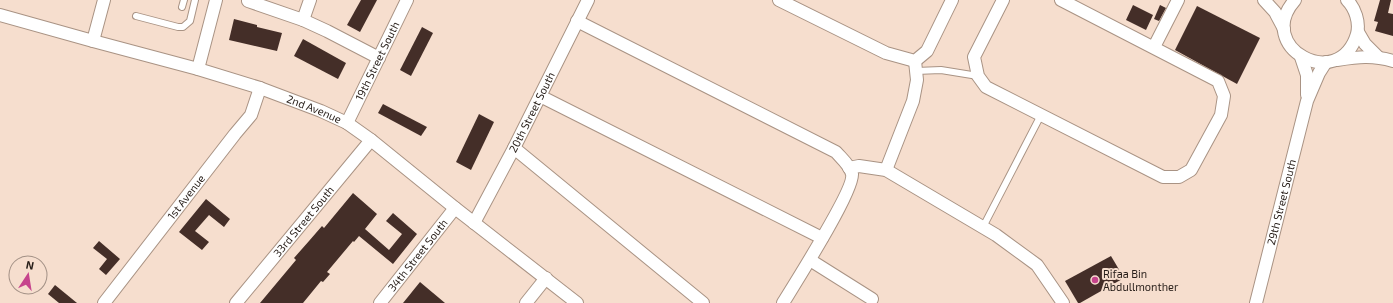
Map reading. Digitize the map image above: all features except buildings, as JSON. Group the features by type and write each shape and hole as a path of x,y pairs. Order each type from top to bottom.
{"street":[{"path":"93,41 104,0"},
{"path":"198,69 216,0"},
{"path":"303,20 310,0"},
{"name":"19th Street South","path":"347,123 407,0"},
{"name":"20th Street South","path":"474,223 514,148 588,0"},
{"path":"779,0 915,66"},
{"path":"886,170 913,101 917,80 915,66 927,51 952,0"},
{"path":"1003,0 974,57 978,76 986,87 1163,176 1179,177 1191,170 1221,114 1224,96 1218,81 1061,0"},
{"path":"1154,47 1178,0"},
{"path":"1264,0 1276,12 1284,29 1287,40 1293,50 1302,57 1313,62 1358,57 1378,57 1393,61"},
{"path":"1284,29 1288,9 1295,0"},
{"path":"1331,61 1346,53 1354,44 1358,32 1358,21 1355,10 1348,1"},
{"path":"248,2 303,20 379,58"},
{"name":"2nd Avenue","path":"0,15 198,69 260,88 321,111 347,123 371,140 455,208 577,303"},
{"path":"577,21 836,152 849,168 852,175 847,193 810,260 783,303"},
{"path":"1358,32 1365,44 1378,57"},
{"name":"29th Street South","path":"1302,57 1307,75 1307,101"},
{"name":"29th Street South","path":"1256,303 1307,101 1319,73 1331,61"},
{"name":"1st Avenue","path":"105,302 251,115 260,88"},
{"path":"540,96 822,238"},
{"name":"33rd Street South","path":"236,303 371,140"},
{"path":"514,148 703,303"},
{"path":"849,168 859,166 886,170 996,235 1037,265 1063,303"},
{"name":"34th Street South","path":"380,303 455,208"},
{"path":"810,260 871,302"},
{"path":"526,303 546,278"}],"lane":[{"path":"182,7 184,0"},
{"path":"136,16 183,27 190,21 195,0"},
{"path":"915,66 978,76"},
{"path":"982,227 1041,115"}],"place":[{"name":"Rifaa Bin Abdullmonther","path":"1095,280"}]}
